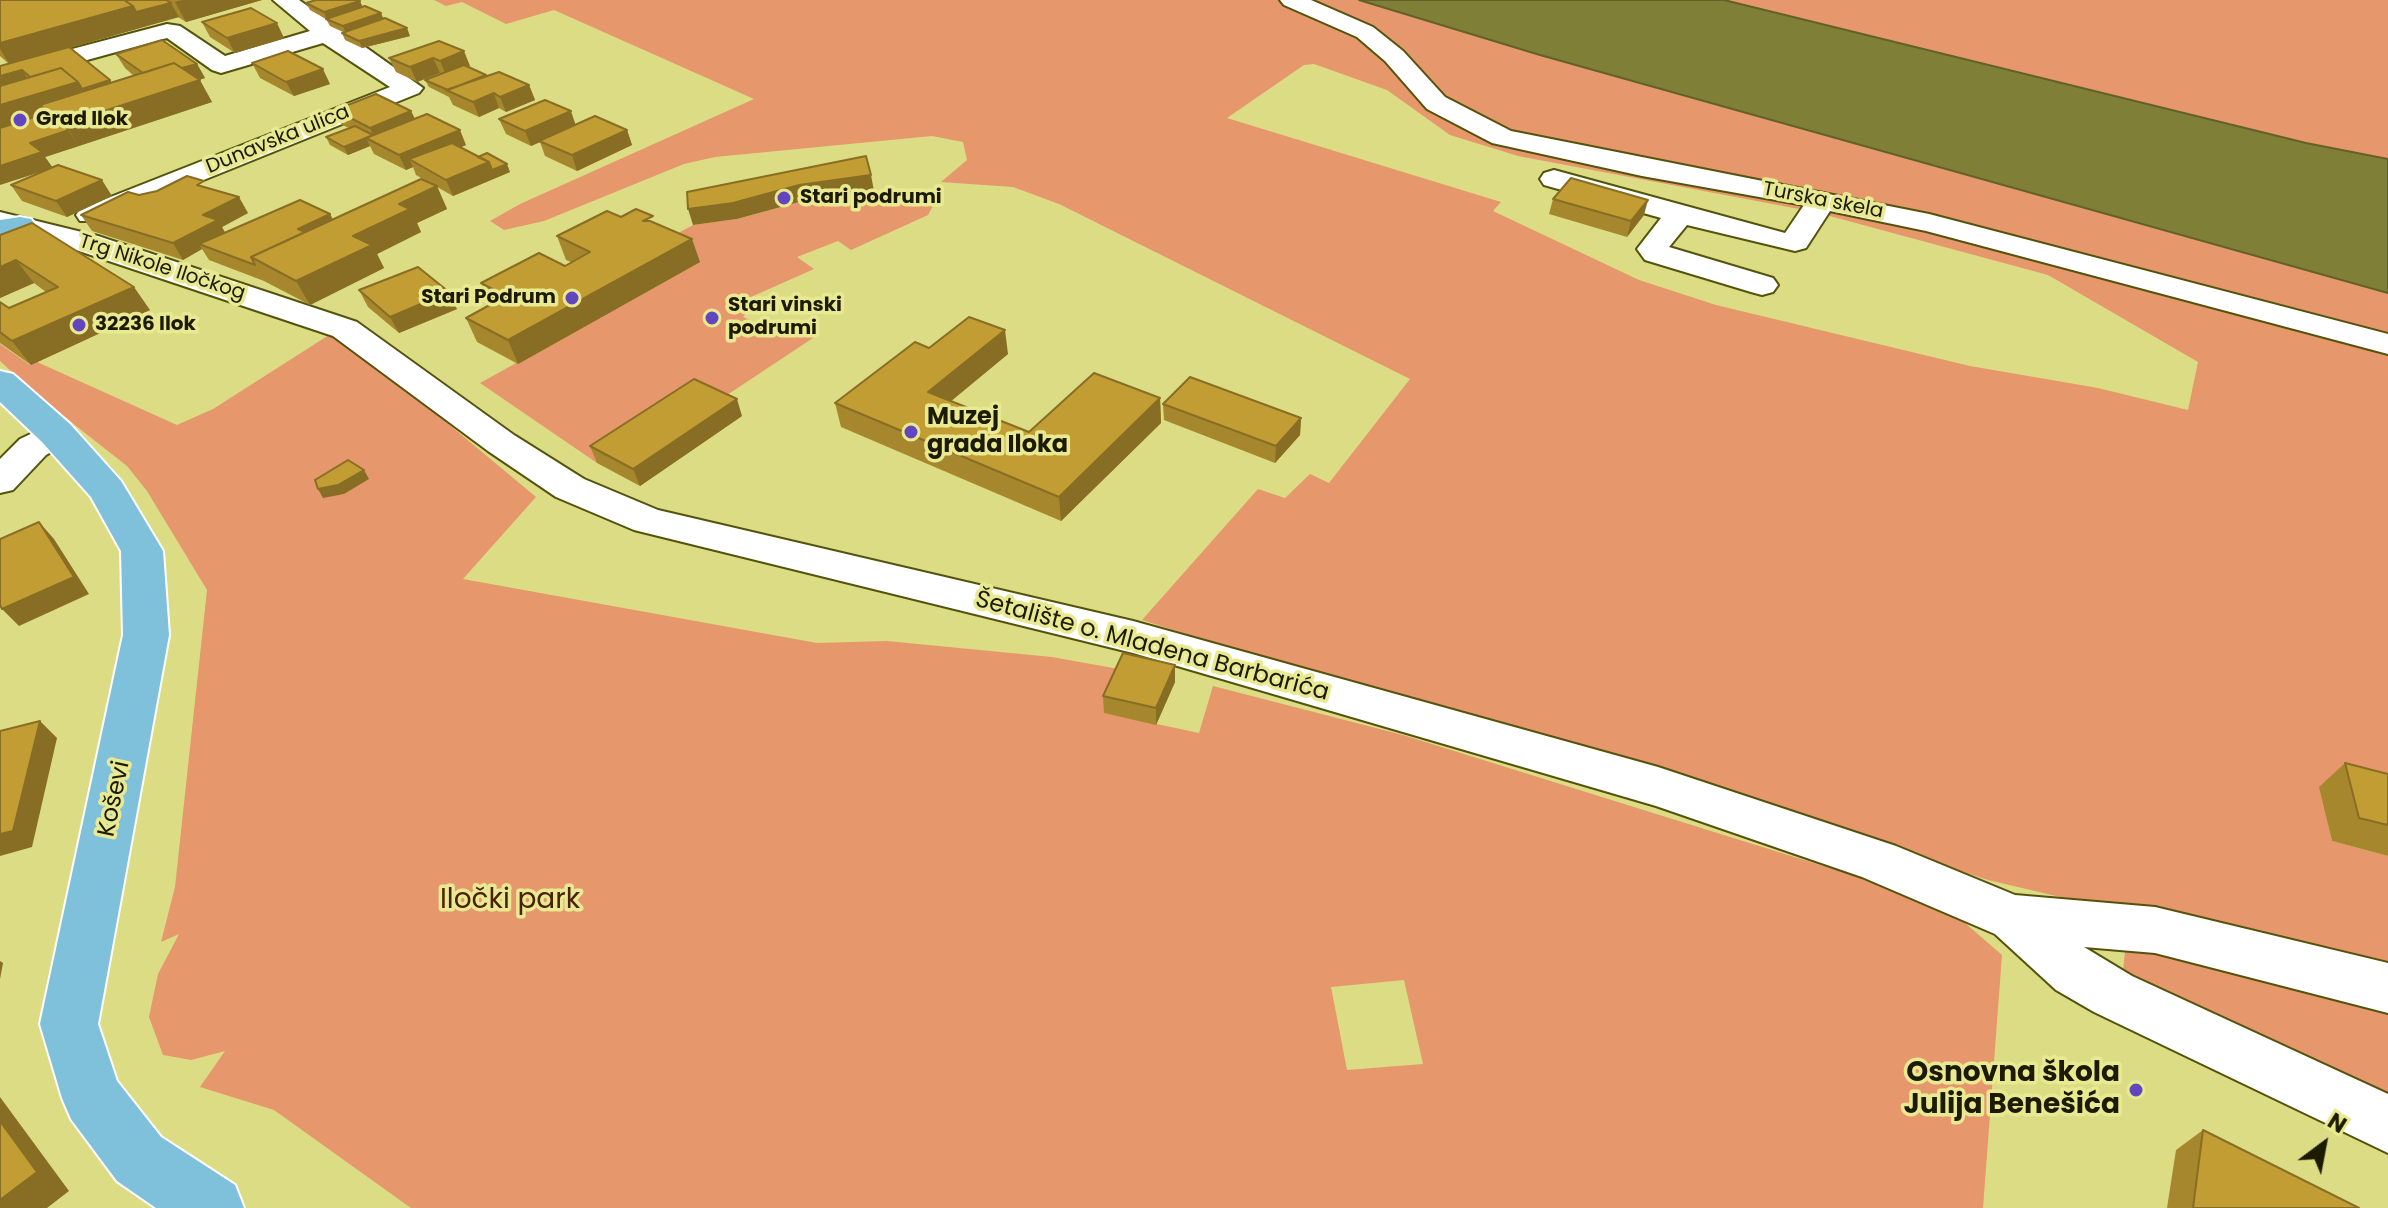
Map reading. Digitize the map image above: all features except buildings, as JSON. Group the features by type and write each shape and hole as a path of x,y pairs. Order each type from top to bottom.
{"main road":[{"name":"Koševi","path":"0,382 56,433 107,490 142,551 146,635 135,703 69,1024 92,1098 139,1159 212,1208"}],"street":[{"name":"Dunavska ulica","path":"17,228 410,88 327,34 285,0"},
{"name":"Turska skela","path":"1292,0 1365,32 1394,56 1436,103 1502,137 1629,166 1822,200 1929,223 2388,344"},
{"path":"0,76 167,31 172,31 221,65 327,34"},
{"path":"1554,179 1795,242 1822,200"},
{"path":"1680,214 1652,249 1656,253 1762,285"},
{"name":"Trg Nikole Iločkog","path":"17,228 323,319"},
{"name":"Šetalište o. Mladena Barbarića","path":"323,319 345,329 501,443 570,488 648,521 1133,637 1658,787 1878,861 2013,918"},
{"path":"0,481 33,447 56,433"},
{"path":"2013,918 2155,930 2388,988"},
{"path":"2013,918 2075,973 2388,1124"}],"green space":[{"path":"434,0 1359,0 1540,55 2388,293 2388,805 2320,788 2332,841 2388,856 2388,974 1988,880 1579,747 1349,686 1142,620 1258,489 1285,498 1310,474 1329,483 1410,379 1059,204 1013,187 941,182 967,160 963,142 932,136 715,157 684,164 544,221 504,230 490,221 520,204 754,99 554,10 506,24 462,2 446,6","holes":["1314,64 1387,90 1450,135 1518,156 1815,212 2048,275 2198,362 2188,410 2098,388 1970,366 1716,305 1639,280 1493,211 1501,202 1227,118 1304,65"]},
{"path":"1724,0 2388,0 2388,159 2306,143"},
{"path":"873,191 882,202 941,192 928,215 851,250 838,241 797,257 814,269 733,305 747,312 743,317 792,336 804,329 819,334 715,403 700,396 597,463 480,383 699,262 658,244 693,225 737,219 803,201"},
{"name":"Iločki park","path":"329,335 350,342 536,497 463,579 817,643 887,641 1052,657 1124,670 1105,713 1199,733 1213,686 1403,735 1942,903 2002,955 1983,1208 411,1208 274,1110 200,1087 225,1051 191,1060 163,1055 149,1017 158,974 179,934 161,942 175,887 207,590 147,491 127,466 38,396 0,361 0,344 30,365 37,362 177,425 213,409","holes":["1404,980 1423,1064 1347,1070 1331,987"]},
{"path":"2147,942 2388,1000 2388,1111 2139,995 2123,971 2125,952"}],"shaded area":[{"path":"1359,0 1724,0 2306,143 2388,159 2388,293 1540,55"}],"place":[{"name":"Grad Ilok","path":"20,120"},
{"name":"Stari podrumi","path":"784,198"},
{"name":"Stari Podrum","path":"572,298"},
{"name":"Stari vinski podrumi","path":"712,318"},
{"name":"32236 Ilok","path":"79,325"},
{"name":"Muzej grada Iloka","path":"911,432"},
{"name":"Osnovna škola Julija Benešića","path":"2136,1090"}]}
